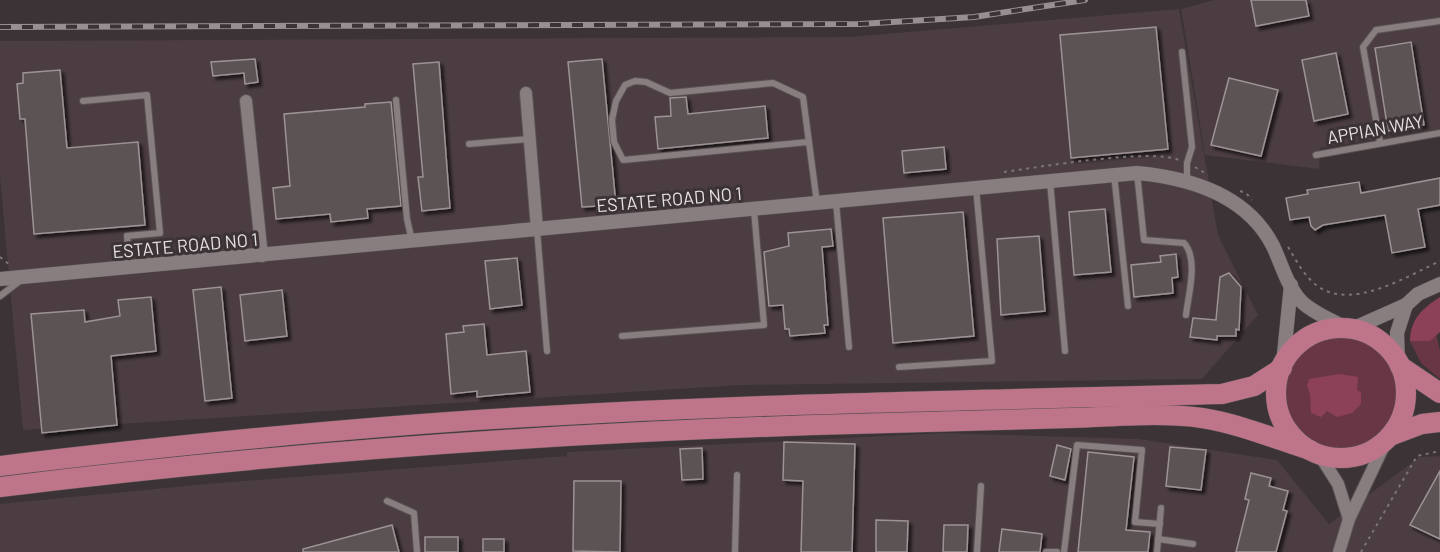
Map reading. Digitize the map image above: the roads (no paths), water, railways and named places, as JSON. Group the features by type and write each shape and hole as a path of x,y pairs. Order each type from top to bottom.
{"highway":[{"path":"1314,452 1294,437 1280,415 1276,391 1283,366 1292,351 1307,339 1327,330 1349,329 1379,341 1399,364 1440,393"},
{"path":"0,487 225,461 480,440 696,429 970,420 1184,416 1229,424 1338,458 1356,456 1374,449 1388,437 1401,417 1406,387 1399,364"},
{"path":"0,466 272,436 536,416 771,406 1222,394 1254,386 1283,366"},
{"path":"1388,437 1422,424 1440,422"}],"street":[{"path":"526,93 537,229"},
{"path":"246,101 262,256"},
{"name":"ESTATE ROAD NO 1","path":"0,279 1137,173 1187,182 1222,194 1240,207 1267,234 1291,285 1303,303 1349,329"},
{"path":"1349,329 1406,305 1418,294 1440,284"},
{"path":"1283,366 1291,285"},
{"path":"1399,364 1397,333 1406,305"},
{"path":"1339,552 1349,519 1388,437"},
{"path":"1314,452 1338,484 1349,519"}],"lane":[{"path":"1380,142 1363,46 1376,30 1440,21"},
{"path":"1182,52 1192,147 1187,163 1187,182"},
{"path":"808,142 622,160 614,142 612,120 616,101 625,85 635,81 646,82 670,93 773,83 803,97 817,204"},
{"path":"83,101 147,95 160,233 127,236 130,268"},
{"path":"396,100 407,219 412,241"},
{"name":"APPIAN WAY","path":"1316,154 1440,133"},
{"path":"469,144 530,139"},
{"path":"1137,173 1144,240 1184,243 1189,249 1191,259 1186,315"},
{"path":"1114,174 1128,306"},
{"path":"1050,180 1065,351"},
{"path":"899,368 992,361 976,188"},
{"path":"836,202 849,347"},
{"path":"622,336 764,325 754,209"},
{"path":"537,229 547,351"},
{"path":"0,296 26,277"},
{"path":"1064,552 1077,445 1142,450 1135,522 1160,524"},
{"path":"735,552 737,476"},
{"path":"977,552 981,486"},
{"path":"387,501 414,513 417,552"},
{"path":"1157,552 1161,508"},
{"path":"1158,539 1193,544"},
{"path":"1046,552 1057,552"}],"railway":[{"path":"0,27 860,24 974,17 1085,0"}]}
